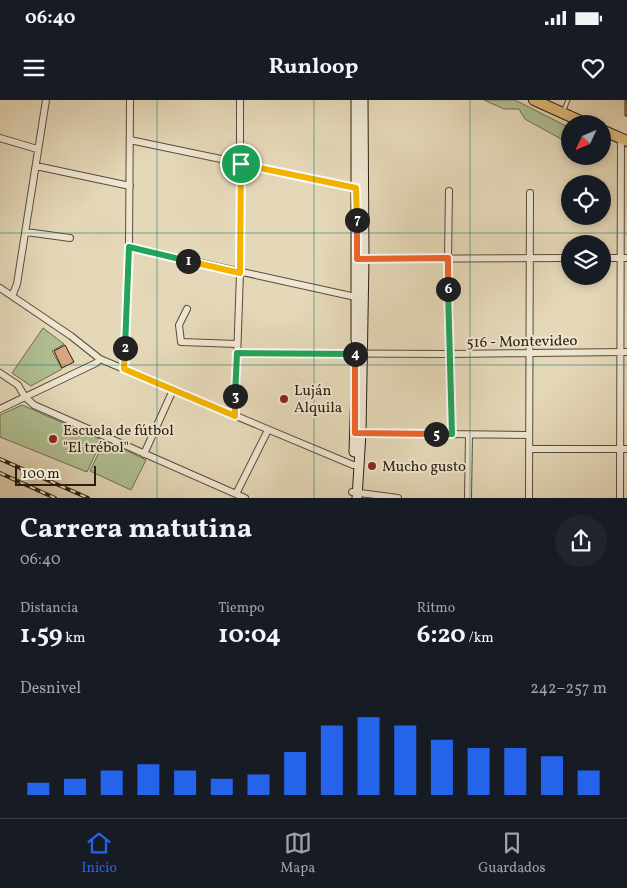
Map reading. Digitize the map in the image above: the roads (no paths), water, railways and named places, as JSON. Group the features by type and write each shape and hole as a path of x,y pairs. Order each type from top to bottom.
{"main road":[{"path":"355,495 361,259 356,100"},
{"path":"360,188 363,100"},
{"path":"534,100 567,115"},
{"path":"611,134 624,140"}],"street":[{"path":"12,296 18,284 46,100"},
{"path":"124,369 129,247 130,100"},
{"path":"235,416 240,273 240,100"},
{"path":"0,138 38,149"},
{"path":"130,140 360,188"},
{"path":"620,498 624,449 624,258 621,177 624,140"},
{"path":"36,166 130,186"},
{"path":"450,190 448,258 452,434"},
{"path":"529,498 530,193"},
{"path":"26,232 70,238"},
{"path":"129,247 360,298"},
{"path":"361,259 561,258"},
{"path":"611,258 624,258"},
{"path":"0,288 71,336 100,359 356,465"},
{"path":"187,309 179,326 181,342 237,344"},
{"name":"516 - Montevideo","path":"237,353 530,354 623,352"},
{"path":"0,409 96,363 100,359"},
{"path":"0,372 18,385 24,397 34,405 245,498"},
{"path":"144,454 173,390"},
{"path":"236,494 268,430"},
{"path":"358,433 529,435"},
{"path":"468,498 469,435"},
{"path":"529,448 624,449"},
{"path":"355,495 398,498"}],"lane":[{"path":"562,113 568,100"}],"railway":[{"path":"0,459 88,498"},
{"path":"0,473 55,498"}],"place":[{"name":"Luján Alquila","path":"284,399"},
{"name":"Escuela de fútbol \"El trébol\"","path":"53,439"},
{"name":"Mucho gusto","path":"372,466"}]}
